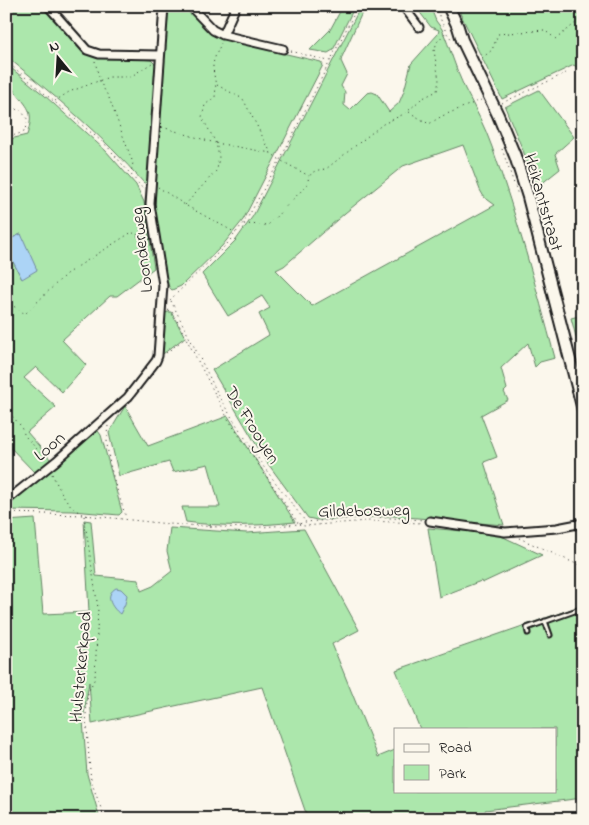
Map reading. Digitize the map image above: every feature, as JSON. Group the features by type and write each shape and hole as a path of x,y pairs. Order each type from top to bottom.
{"street":[{"path":"48,6 87,50 94,53 160,57"},
{"name":"Loonderweg","path":"110,413 128,397 158,356 163,285 150,193 164,6"},
{"path":"190,6 213,30 223,35 283,48"},
{"path":"223,35 236,6"},
{"path":"403,6 419,27"},
{"name":"Heikantstraat","path":"442,6 454,30 462,40"},
{"name":"Heikantstraat","path":"448,6 515,156 528,197 583,410"},
{"name":"Loon","path":"6,501 51,465 110,413"},
{"name":"Gildebosweg","path":"430,521 505,532 557,528 583,523"}],"lane":[{"path":"528,633 526,628 583,608"},
{"path":"545,621 550,635"}],"path":[{"path":"151,182 185,205 236,234 280,160 358,6"},
{"path":"435,6 443,23"},
{"path":"458,14 466,6"},
{"path":"581,6 583,10"},
{"path":"481,59 492,50 498,34 544,30 556,39 583,17"},
{"path":"243,224 268,225 307,185 309,176 315,170 326,168 383,124 408,111 421,99 437,91 439,80 434,51 437,42 446,32"},
{"path":"185,205 217,170 219,157 216,144 202,116 205,105 215,97 217,85 213,68 215,55 220,47 223,35"},
{"path":"283,48 329,61"},
{"path":"94,53 100,82 110,98 133,163 130,172"},
{"path":"55,101 69,92 109,78 130,77 160,57"},
{"path":"6,61 107,146 144,190 150,193"},
{"path":"502,104 566,73"},
{"path":"217,85 243,99 272,153 280,160 309,176"},
{"path":"408,111 428,124 442,116 482,100"},
{"path":"6,110 20,109 28,120 24,132 6,138"},
{"path":"156,125 216,144 272,153"},
{"path":"136,236 144,225 153,223"},
{"path":"6,301 24,314 66,274 132,232 141,239 155,236"},
{"name":"De Frooyen","path":"236,234 171,300 187,337 228,419 299,524"},
{"name":"De Frooyen","path":"162,310 172,311 222,402 262,466 305,522"},
{"path":"156,361 187,337"},
{"path":"6,409 20,425 25,436 51,465 51,470 62,493 75,511 84,515"},
{"path":"110,413 106,438 126,518"},
{"path":"6,513 84,515 218,527 250,528 299,524"},
{"name":"Hulsterkerkpad","path":"84,515 98,608 95,678 88,692 86,712 88,749 92,781 105,819"},
{"name":"Gildebosweg","path":"299,524 372,517 430,521"},
{"name":"Gildebosweg","path":"299,524 304,526 367,522 420,524 430,521"},
{"path":"505,532 583,567"}],"green space":[{"path":"6,6 43,6 76,44 89,55 151,60 156,65 148,182 144,183 95,132 6,56"},
{"path":"166,6 186,6 211,34 218,38 321,62 323,65 243,220 222,246 181,286 172,290 168,285 161,261 155,195"},
{"path":"343,6 355,6 333,50 328,53 310,50 330,30"},
{"path":"361,6 365,6 341,61 347,74 341,86 345,92 344,105 350,110 367,93 372,92 377,94 389,112 399,103 411,64 438,34 439,30 431,27 415,6 430,6 436,21 442,29 462,82 492,147 518,225 555,358 540,362 535,367 528,343 501,368 507,389 504,392 508,400 481,415 497,457 484,462 504,525 393,516 317,520 308,518 266,461 212,370 269,335 259,314 270,308 262,296 228,316 202,274 236,240 253,216","holes":["463,145 484,197 495,205 312,306 276,270 284,266 403,166"]},
{"path":"463,6 583,6 583,72 574,65 502,99 459,11"},
{"path":"6,64 44,95 106,151 136,185 144,202 154,268 117,296 110,296 62,340 86,365 62,392 36,367 24,378 56,407 27,432 51,460 35,473 6,443 6,248 22,279 21,234 6,241 6,140 27,135 30,114 23,101 13,89 6,89"},
{"path":"539,90 574,137 555,154 560,169 536,188 505,107"},
{"path":"171,312 185,337 159,357 165,313"},
{"path":"583,315 583,363 571,318"},
{"path":"125,406 148,446 228,416 295,522 213,525 186,522 182,507 220,507 208,464 173,472 169,462 119,476 109,433"},
{"path":"98,431 101,435 122,512 119,515 73,511 6,510 6,503"},
{"path":"35,519 43,614 89,612 84,520 91,521 96,576 139,580 141,591 153,586 172,571 167,551 170,528 247,533 304,529 359,630 332,644 378,757 394,750 394,792 556,792 556,728 420,728 396,670 583,605 583,767 581,767 578,780 583,798 485,810 486,819 308,819 262,687 92,724 89,682 83,720 87,774 100,819 6,819 6,521"},
{"path":"428,528 497,534 542,555 482,583 481,581 439,597"}],"water":[{"path":"21,234 37,270 22,279 6,248 6,241"},
{"path":"116,588 121,589 127,595 120,614 110,601 110,594"}]}
